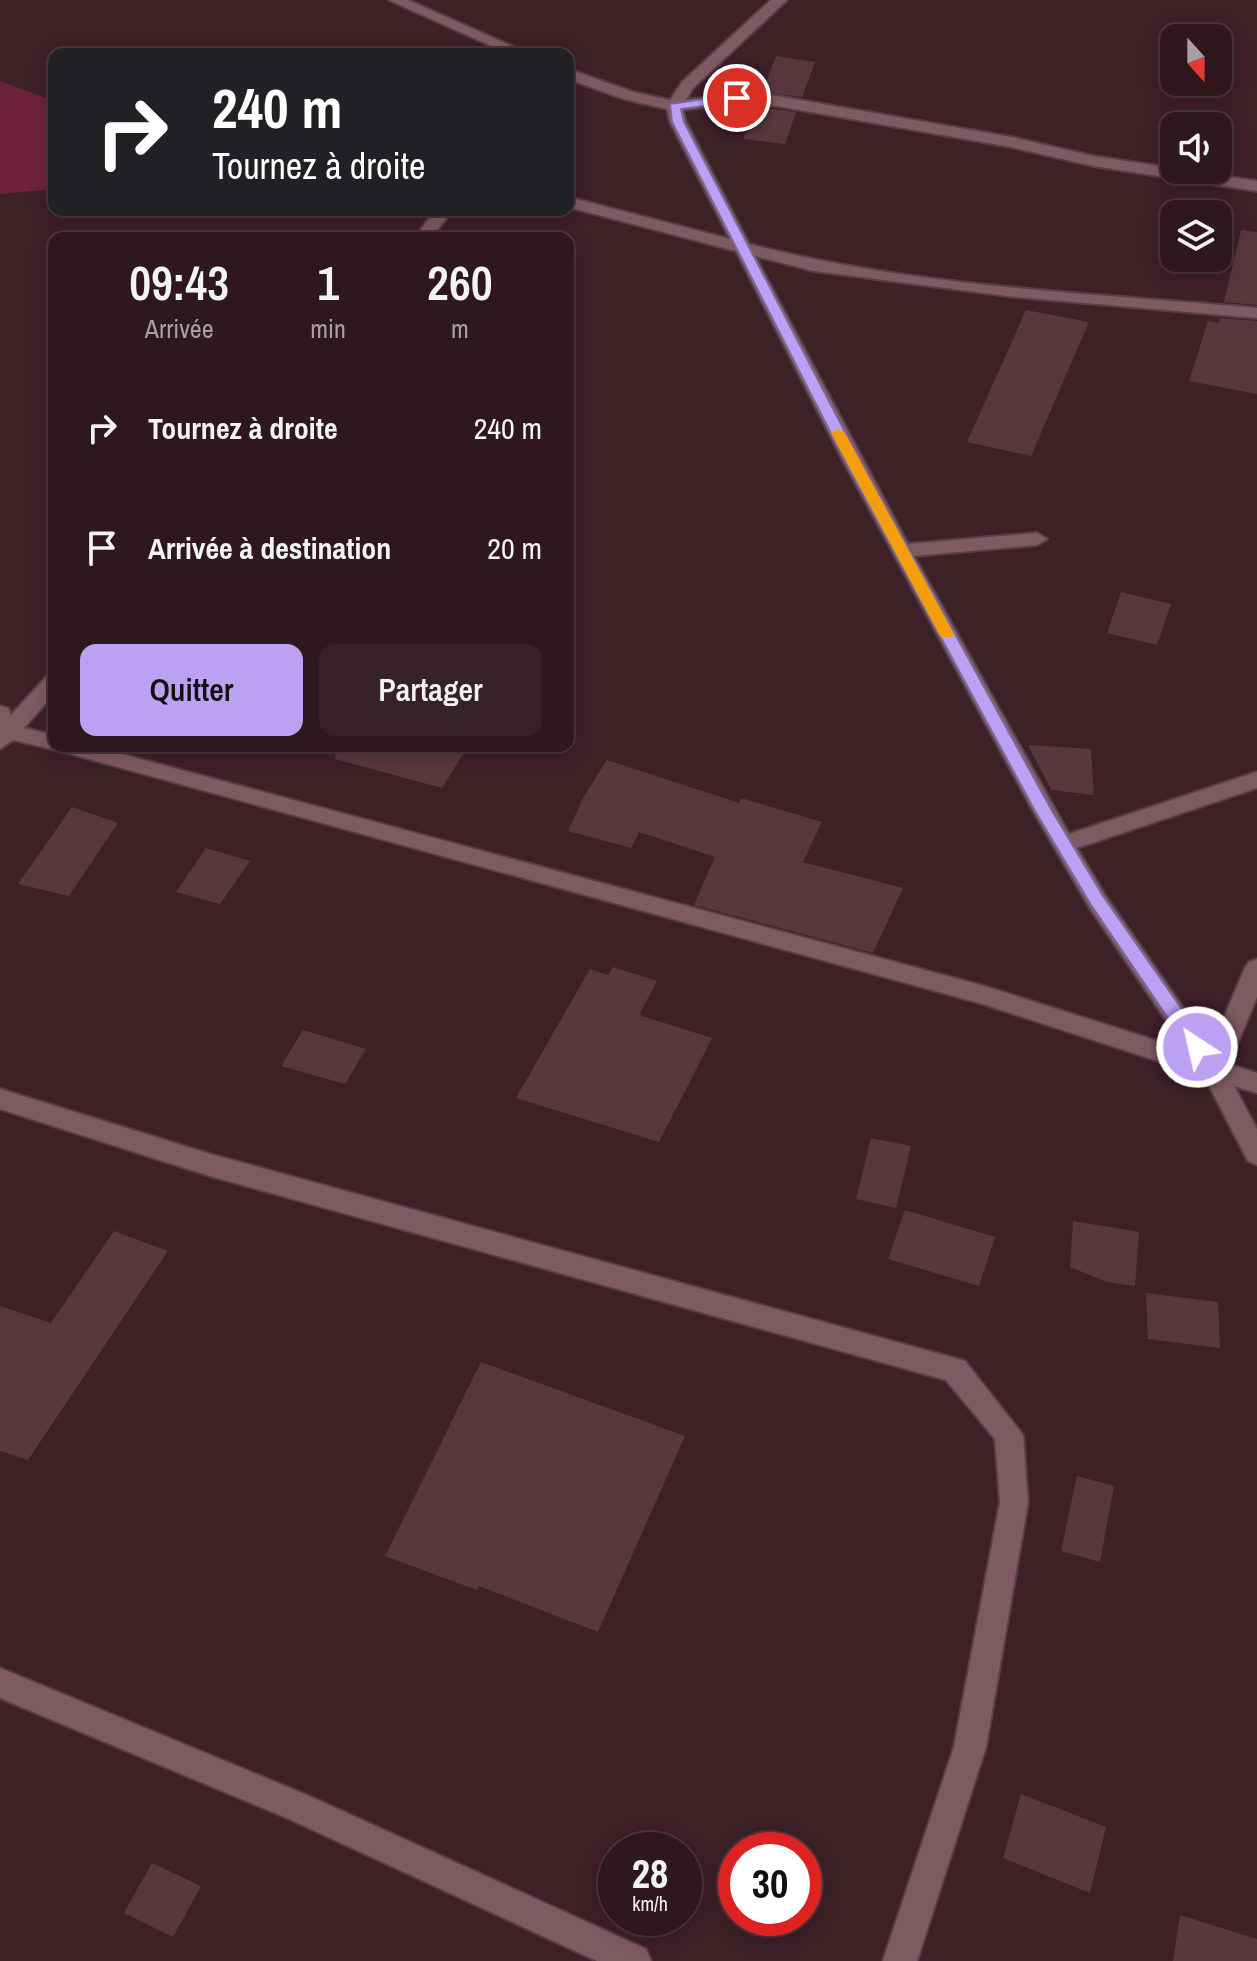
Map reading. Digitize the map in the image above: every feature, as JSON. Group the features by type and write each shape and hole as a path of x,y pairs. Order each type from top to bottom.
{"street":[{"path":"396,0 508,48"},
{"path":"780,0 687,85 674,106 678,122 901,551 1064,844 1097,901 1214,1071 1257,1154"},
{"path":"574,76 674,106 737,98 777,101 1011,142 1108,164 1257,186"},
{"path":"574,203 814,266 1015,292 1257,313"},
{"path":"427,232 440,216"},
{"path":"901,551 1037,539"},
{"path":"3,729 48,687"},
{"path":"3,729 48,741"},
{"path":"86,752 984,995 1257,1083"},
{"path":"1064,844 1257,780"},
{"path":"1214,1071 1257,968"},
{"path":"0,1099 210,1165 955,1370 1009,1435 1014,1502 970,1747 900,1961"},
{"path":"0,1683 298,1807 634,1961"}],"shaded area":[{"path":"0,81 48,99 48,190 0,194"}],"building":[{"path":"776,56 815,62 802,97 762,92"},
{"path":"755,107 796,112 785,144 743,139"},
{"path":"1241,230 1257,232 1257,305 1224,302"},
{"path":"1026,310 1089,322 1031,456 967,442"},
{"path":"1220,318 1257,321 1257,394 1189,381 1208,321 1219,323"},
{"path":"1121,592 1171,604 1157,645 1107,633"},
{"path":"1028,745 1091,749 1094,795 1051,790"},
{"path":"336,752 464,752 442,788 335,759"},
{"path":"607,760 739,803 741,798 822,822 803,862 903,888 873,953 694,905 715,857 639,832 631,848 568,831 583,798"},
{"path":"72,807 118,823 69,896 18,884"},
{"path":"206,848 250,861 220,904 176,892"},
{"path":"613,967 657,981 639,1015 712,1038 659,1142 516,1098 590,969 608,975"},
{"path":"303,1030 366,1049 345,1084 281,1066"},
{"path":"871,1138 911,1146 896,1208 856,1199"},
{"path":"905,1210 995,1237 979,1286 888,1259"},
{"path":"1073,1221 1139,1232 1135,1286 1107,1282 1070,1267"},
{"path":"114,1231 168,1251 28,1460 0,1451 0,1306 51,1323"},
{"path":"1146,1293 1218,1302 1220,1348 1148,1339"},
{"path":"481,1362 685,1436 598,1632 479,1586 477,1590 385,1556"},
{"path":"1077,1476 1114,1486 1100,1562 1061,1551"},
{"path":"1021,1794 1106,1827 1090,1893 1003,1858"},
{"path":"152,1863 201,1886 173,1937 124,1913"},
{"path":"1180,1915 1257,1939 1257,1961 1173,1961"}],"slow traffic":[{"path":"838,433 947,634"}],"route":[{"path":"737,98 674,106 678,122 850,457 1044,811 1097,901 1197,1047"}]}
